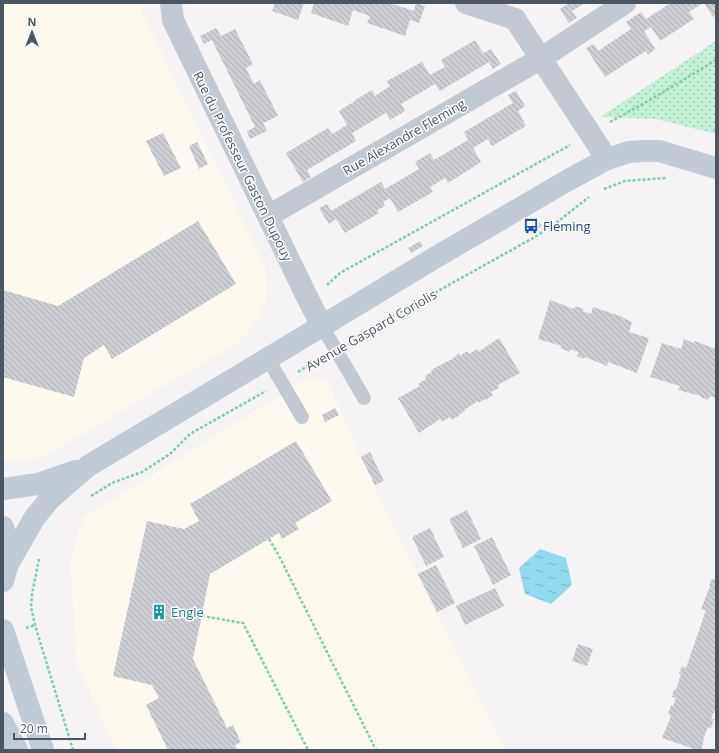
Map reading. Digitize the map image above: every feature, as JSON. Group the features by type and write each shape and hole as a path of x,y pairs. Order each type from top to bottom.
{"street":[{"name":"Rue du Professeur Gaston Dupouy","path":"171,3 173,20 322,326"},
{"path":"466,3 518,11 540,59 607,159"},
{"name":"Rue Alexandre Fleming","path":"268,216 540,59 626,3"},
{"name":"Avenue Gaspard Coriolis","path":"6,572 36,517 50,499 88,466 570,178 607,159 629,152 643,151 659,151 716,168"},
{"name":"Avenue Gaspard Coriolis","path":"3,489 38,484 88,466"},
{"path":"3,527 8,542 6,572"},
{"path":"3,630 43,750"},
{"path":"3,722 17,750"}],"lane":[{"path":"322,326 364,398"},
{"path":"268,359 302,417"}],"path":[{"path":"590,133 650,100 716,60"},
{"path":"602,190 625,181 669,178"},
{"name":"Avenue Gaspard Coriolis","path":"87,499 112,483 142,472 170,454 190,434 282,382 371,328 533,238 556,223 592,195"},
{"path":"269,539 277,552 376,750"},
{"path":"41,554 32,594 32,607 35,624 73,750"},
{"path":"202,616 243,623 308,750"}],"shaded area":[{"path":"3,3 142,3 143,14 265,266 267,283 267,297 261,313 252,327 239,342 42,458 10,462 3,461"},
{"path":"309,377 326,378 383,507 504,750 117,750 77,665 70,560 83,518"}],"green space":[{"path":"716,41 716,134 656,119 600,117"}],"water":[{"path":"540,549 566,558 572,585 551,604 525,594 519,568"}],"building":[{"path":"275,3 304,3 298,20 272,11"},
{"path":"314,3 389,3 414,11 416,3 425,6 419,23 410,20 405,36 367,23 370,16 353,10 348,26 311,13"},
{"path":"567,3 585,3 572,11 577,18 569,23 560,9 568,4"},
{"path":"671,3 703,3 689,12 694,19 660,41 651,27 644,31 655,49 648,55 646,51 605,77 586,48 594,44 598,51 631,29 626,22 641,12 646,19"},
{"path":"704,3 716,3 716,15 713,17"},
{"path":"216,28 221,36 235,29 253,64 246,68 254,84 260,80 278,116 263,123 267,131 250,139 247,131 255,127 212,40 204,44 200,36"},
{"path":"475,40 483,53 491,49 501,64 493,69 489,62 440,91 435,84 401,104 405,111 390,120 386,113 352,133 356,141 307,170 311,177 303,182 286,153 328,128 332,134 347,125 339,111 355,100 372,90 375,96 390,86 387,81 422,62 430,75 445,67 441,60"},
{"path":"516,91 525,106 518,111 526,126 492,146 488,139 473,148 481,162 448,183 445,178 430,187 433,192 398,212 390,198 383,202 385,206 377,210 379,213 345,233 336,219 329,224 319,208 327,204 331,211 381,182 385,189 419,169 415,162 430,153 434,160 468,140 464,132 513,103 508,95"},
{"path":"163,133 181,168 164,176 146,141"},
{"path":"197,142 208,164 199,169 189,146"},
{"path":"198,221 236,284 112,359 104,345 84,358 74,397 3,377 3,290 58,306"},
{"path":"539,222 542,226 531,234 527,229"},
{"path":"420,241 423,246 411,253 408,248"},
{"path":"550,300 574,309 575,306 584,309 583,311 591,314 593,307 623,317 632,322 629,332 649,338 637,373 608,362 607,366 585,357 584,359 577,356 578,352 570,349 570,352 560,348 562,346 538,339"},
{"path":"499,338 520,373 498,385 499,388 491,392 493,395 486,400 485,399 478,403 478,401 464,410 465,411 458,415 459,416 451,420 450,417 442,422 440,419 419,433 398,398 420,386 418,384 426,379 425,376 432,372 431,370 452,359 459,353 460,356 467,351 469,354 477,349 478,352"},
{"path":"684,339 694,343 695,341 716,349 716,398 710,396 708,400 701,396 678,390 680,386 650,377 662,343 681,349"},
{"path":"335,408 339,415 325,422 322,415"},
{"name":"Engie","path":"296,441 332,501 295,523 299,529 282,539 279,533 210,574 193,659 227,728 233,725 241,742 235,745 238,750 168,750 146,705 159,698 152,685 113,676 147,521 184,529 199,521 190,504"},
{"path":"370,452 384,481 375,485 361,457"},
{"path":"467,510 481,539 463,548 449,519"},
{"path":"430,528 444,557 426,566 412,537"},
{"path":"492,537 511,575 493,585 474,546"},
{"path":"436,565 455,603 437,612 418,574"},
{"path":"712,579 716,580 716,712 714,711 711,719 714,719 711,728 708,727 703,739 701,750 697,750 662,738 671,716 668,714 671,705 673,706 676,698 672,697 681,674 679,674 682,666 686,668 706,610 701,609"},
{"path":"495,588 504,606 465,625 456,606"},
{"path":"578,644 593,649 587,666 572,661"}],"place":[{"name":"Fleming","path":"531,226"},
{"name":"Engie","path":"159,612"}]}
